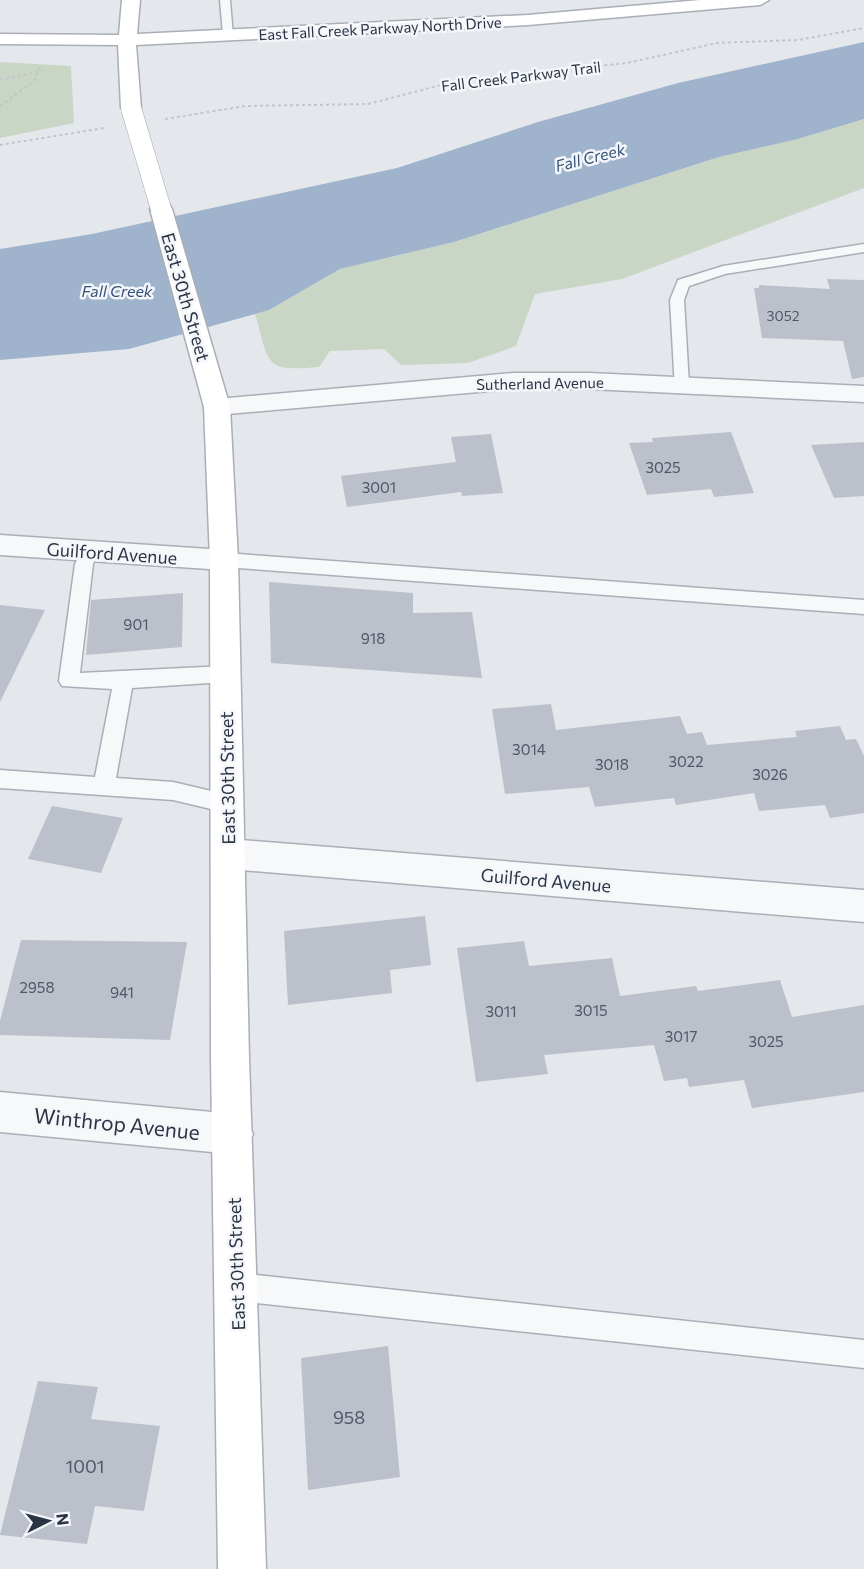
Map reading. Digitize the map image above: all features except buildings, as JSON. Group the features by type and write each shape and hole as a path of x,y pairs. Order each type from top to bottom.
{"main road":[{"name":"East 30th Street","path":"131,0 127,40 130,108 217,407 224,560 242,1569"},
{"name":"East Fall Creek Parkway North Drive","path":"0,39 127,40 528,20 760,0"}],"street":[{"name":"Sutherland Avenue","path":"217,407 514,381 590,381 864,394"},
{"name":"Guilford Avenue","path":"0,545 224,560"},
{"name":"Guilford Avenue","path":"229,854 864,906"},
{"name":"Winthrop Avenue","path":"0,1112 233,1134"}],"lane":[{"path":"225,0 229,35"},
{"path":"681,385 677,300 683,283 723,270 864,248"},
{"path":"90,551 84,564 69,681 123,681 225,674"},
{"path":"224,560 864,607"},
{"path":"104,784 123,681"},
{"path":"0,778 104,784 173,791 228,804"},
{"path":"237,1287 864,1354"}],"path":[{"name":"Fall Creek Parkway Trail","path":"165,119 245,106 368,104 441,85 493,76 627,63 717,43 798,40 864,28"},
{"path":"0,80 38,71 34,81 0,106"},
{"path":"0,146 107,128"}],"green space":[{"path":"0,62 71,66 74,123 0,138"},
{"path":"864,119 864,188 622,279 535,294 516,346 468,363 401,365 384,349 330,351 319,367 287,368 271,361 263,344 255,314 269,310 340,269 454,242 719,157 798,139"}],"water":[{"name":"Fall Creek","path":"864,42 864,119 798,139 719,157 454,242 340,269 269,310 255,314 129,349 0,360 0,249 92,234 397,168 538,122 678,83"}]}
